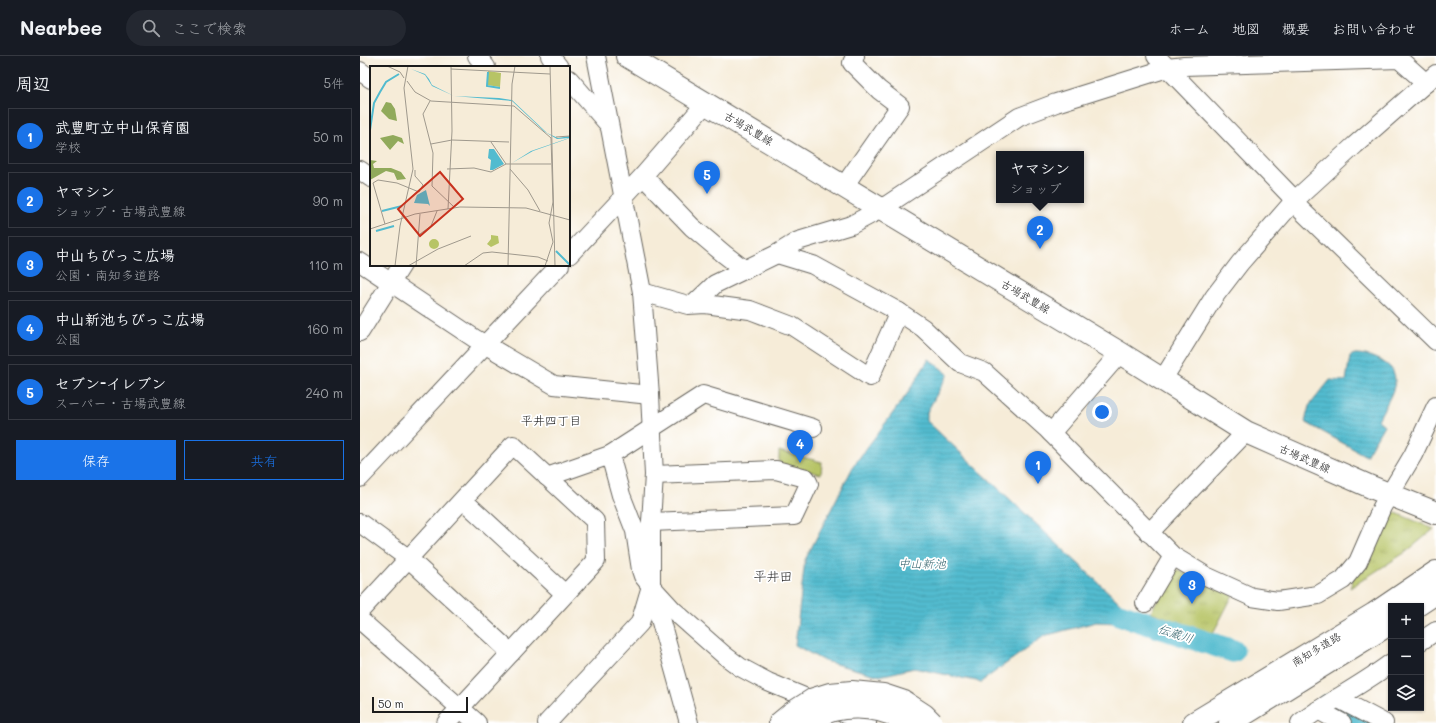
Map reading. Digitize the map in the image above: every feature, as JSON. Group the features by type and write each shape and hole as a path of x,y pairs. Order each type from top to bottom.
{"main road":[{"name":"古場武豊線","path":"627,56 1164,379 1246,432 1389,494 1436,512"},
{"name":"南知多道路","path":"1194,723 1374,614 1436,572"},
{"path":"1421,603 1436,593"},
{"name":"南知多道路","path":"1230,723 1388,625"},
{"path":"1253,723 1288,699 1361,641"},
{"path":"793,720 814,699 830,694 852,692 883,695 904,702 924,715 932,723"},
{"path":"1177,723 1231,700"},
{"path":"793,720 812,719 835,709 852,708 872,709 885,712 895,715 910,723"}],"street":[{"path":"477,56 485,66"},
{"path":"550,56 558,66"},
{"path":"596,56 642,292 650,395 654,475 651,522 651,586 689,723"},
{"path":"844,186 900,106 879,90 852,63 855,56"},
{"path":"694,304 715,284 777,254 798,241 852,225 881,209 1019,117 1162,62 1184,66 1316,58 1399,58 1431,79 1294,200 1240,263 1214,297 1164,379"},
{"path":"1162,62 1289,194 1300,208 1436,341"},
{"path":"360,71 370,78"},
{"path":"570,80 610,126"},
{"path":"570,254 643,176 706,103"},
{"path":"360,170 370,177"},
{"path":"643,176 692,227 745,270"},
{"path":"777,254 812,265 898,312 923,328 960,363 984,372 1051,433 1173,556 1206,576 1252,597 1278,601 1318,595 1343,580 1358,562 1382,507 1413,455 1436,406"},
{"path":"360,262 485,345 554,385 650,395"},
{"path":"360,332 401,266"},
{"path":"360,478 559,266"},
{"path":"642,292 688,305 704,304 750,310 792,326 870,377 898,312"},
{"path":"1051,433 1120,353"},
{"path":"547,477 610,455 651,430 703,395 813,428"},
{"path":"1149,533 1246,432"},
{"path":"360,611 513,445 595,520 596,561 446,723"},
{"path":"610,455 621,495 635,531 641,570 643,576 651,586 692,628 740,667 768,682 867,723"},
{"path":"651,522 794,516 809,484 806,478 776,470 654,475"},
{"path":"463,500 565,594"},
{"path":"360,523 409,559 511,653"},
{"path":"1145,604 1173,556"},
{"path":"547,723 640,623 651,586"},
{"path":"360,620 477,723"},
{"path":"1300,723 1388,665"},
{"path":"1337,698 1384,723"},
{"path":"1318,710 1342,723"}],"green space":[{"path":"779,451 822,462 821,474 779,465"},
{"path":"1382,507 1434,529 1406,552 1350,588 1358,562"},
{"path":"1173,568 1233,595 1212,635 1151,612"}],"water":[{"path":"1355,354 1370,356 1388,365 1393,372 1395,379 1391,395 1378,420 1384,425 1366,456 1305,422 1309,406 1330,380 1346,381 1350,356"},
{"name":"中山新池","path":"929,359 948,374 927,412 927,421 1120,603 1118,623 1096,622 1044,636 981,682 914,668 880,676 824,661 795,645 805,560 854,465 907,394"}],"waterway":[{"name":"伝蔵川","path":"1119,614 1233,651"},
{"name":"伝蔵川","path":"1327,706 1359,723"}],"place":[{"name":"セブン-イレブン","path":"707,194"},
{"name":"ヤマシン","path":"1040,249"},
{"name":"中山新池ちびっこ広場","path":"800,463"},
{"name":"武豊町立中山保育園","path":"1038,484"},
{"name":"中山ちびっこ広場","path":"1192,604"}],"district":[{"name":"平井四丁目","path":"551,420"},
{"name":"平井田","path":"773,575"}]}
